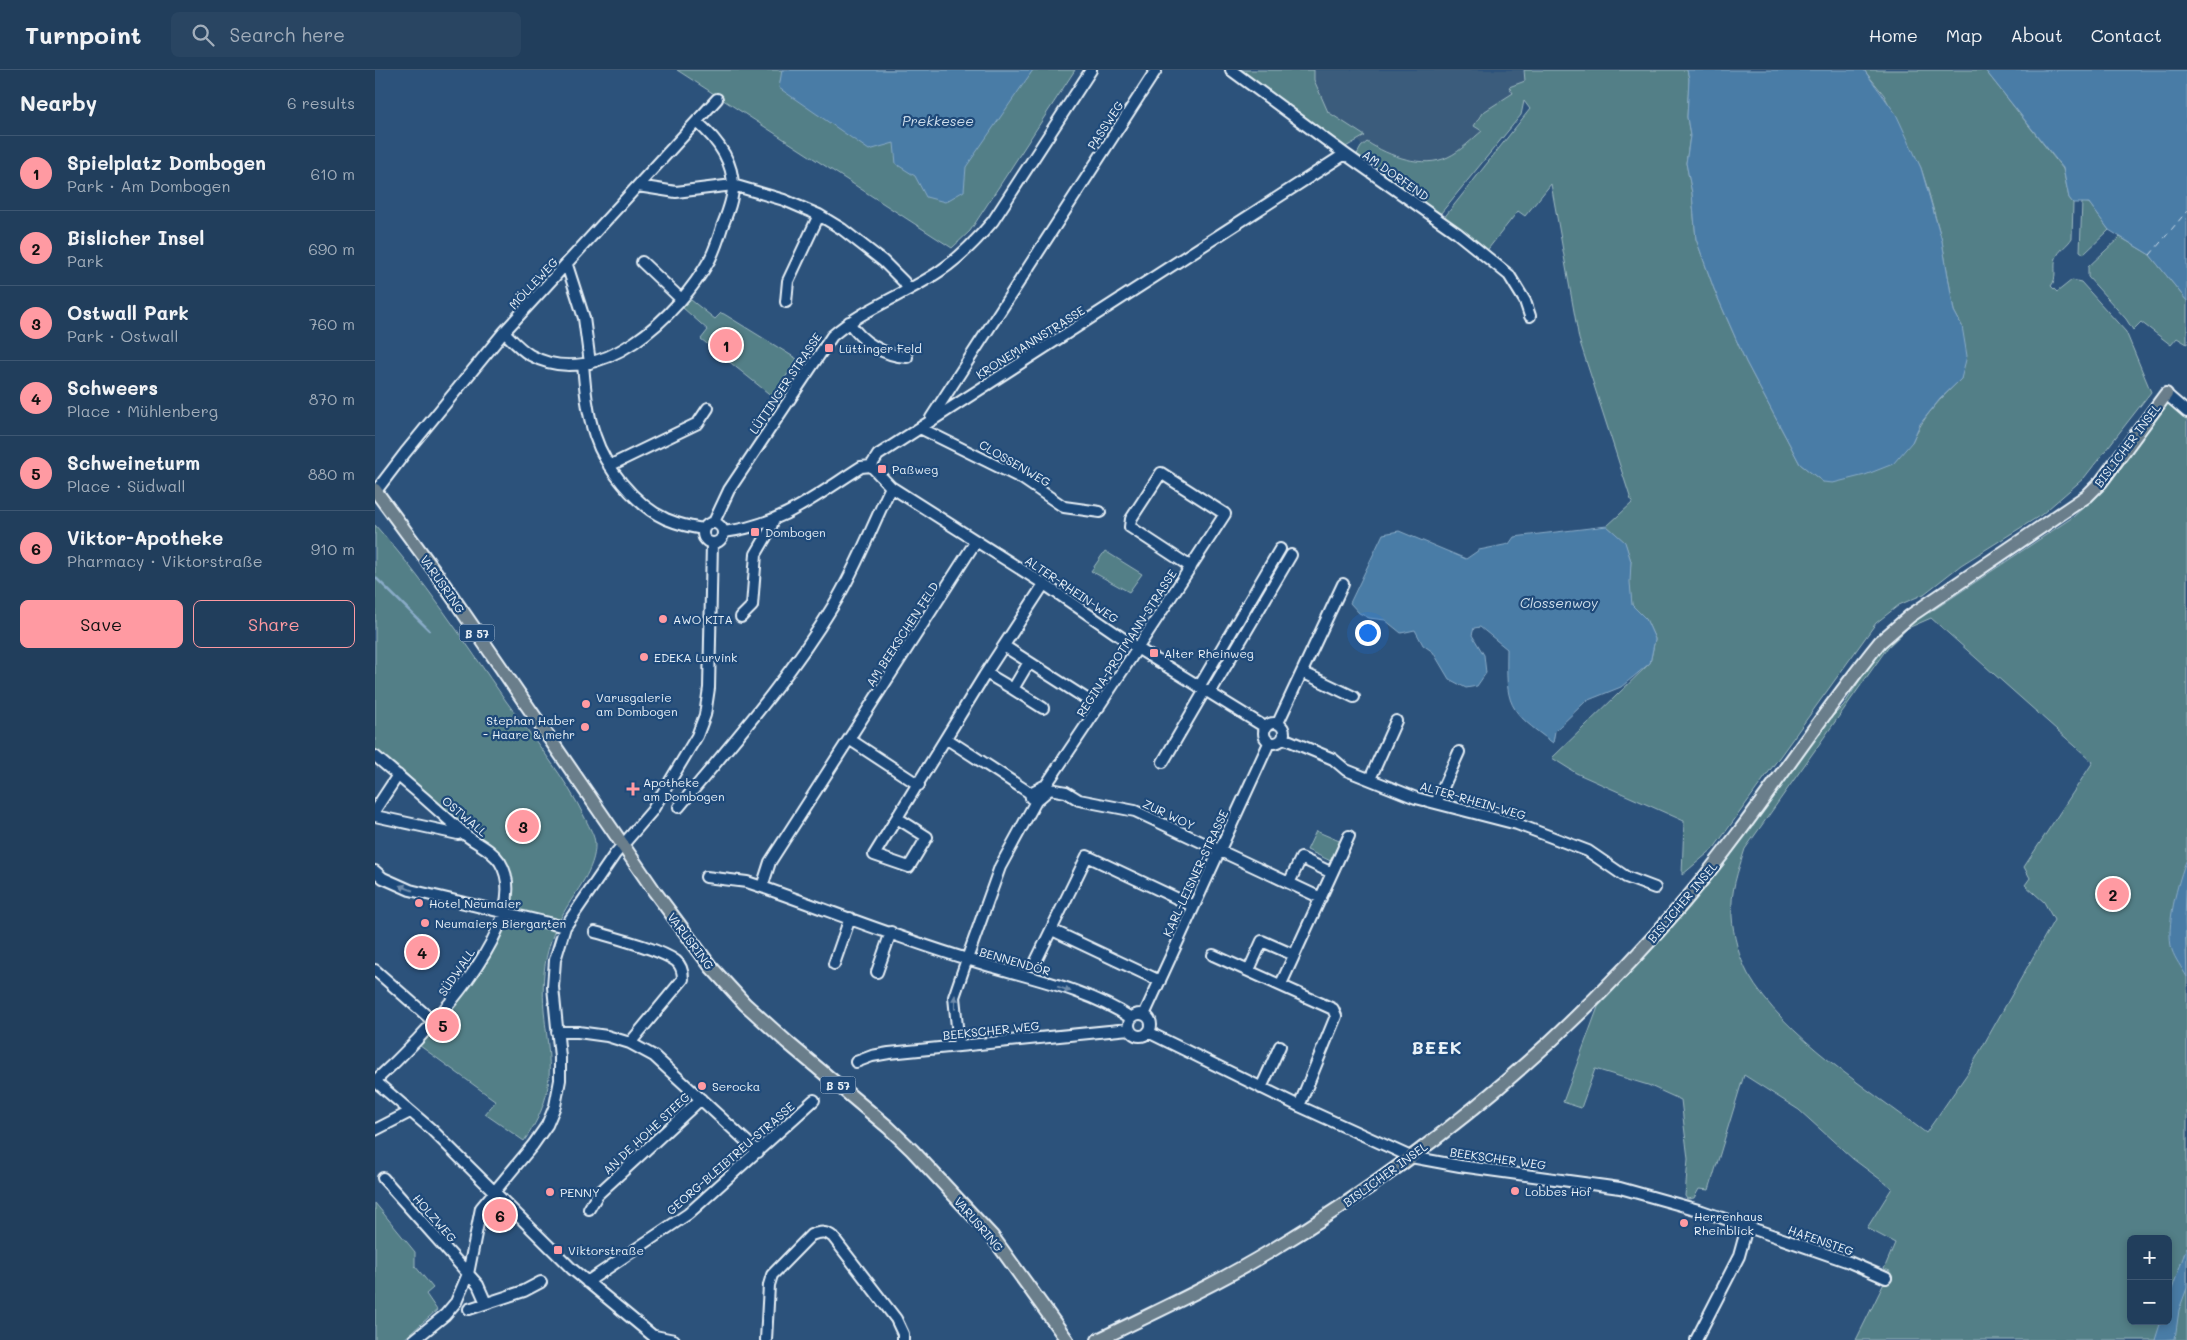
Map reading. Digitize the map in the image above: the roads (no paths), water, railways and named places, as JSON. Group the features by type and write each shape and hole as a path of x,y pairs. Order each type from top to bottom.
{"main road":[{"name":"BISLICHER INSEL","path":"1098,1340 1176,1302 1268,1252 1341,1206 1411,1157 1496,1090 1544,1047 1640,951 1735,838 1880,642 1910,616 2087,496 2101,482 2165,394"},
{"name":"VARUSRING","path":"375,490 439,578 655,892 711,967 745,1004 787,1044 888,1127 912,1150 993,1236 1067,1340"}],"street":[{"name":"LÜTTINGER STRASSE","path":"714,522 729,490 817,355 832,336 849,322 938,272 960,256 977,240 993,221 1091,70"},
{"name":"PASSWEG","path":"929,421 1156,70"},
{"name":"AM DORFEND","path":"1231,70 1457,233 1509,275 1525,301 1530,316"},
{"name":"MÖLLEWEG","path":"375,490 505,332 717,99"},
{"path":"505,332 529,355 551,363 587,364 610,356 639,339 681,299 711,258 726,218 733,185 727,157 720,145 697,122"},
{"name":"KRONEMANNSTRASSE","path":"724,532 754,527 773,521 861,466 871,466 878,455 929,421 1345,154"},
{"path":"638,186 676,192 733,185 784,200 819,215 842,229 875,254 900,278 908,289"},
{"path":"786,302 788,281 819,215"},
{"path":"642,262 681,299"},
{"path":"567,265 584,318 589,413 595,436 609,466 651,510 665,519 703,529"},
{"path":"849,322 854,330 874,346 892,356 907,357"},
{"name":"BISLICHER INSEL","path":"2165,394 2187,412"},
{"path":"609,466 698,423 708,408"},
{"name":"CLOSSENWEG","path":"920,428 1023,479 1064,507 1100,512"},
{"name":"ALTER-RHEIN-WEG","path":"871,466 891,487 1044,584 1137,648 1265,727"},
{"name":"REGINA-PROTMANN-STRASSE","path":"959,1046 954,997 1000,867 1033,797 1048,787 1137,648 1191,567 1225,514 1161,473 1131,519 1129,527 1191,567"},
{"path":"679,807 761,709 828,614 845,585 891,487"},
{"path":"741,617 752,606 756,554 773,521"},
{"path":"714,522 721,525 724,532 722,538 712,543 707,542 703,536 703,529 706,525 714,522"},
{"name":"AM BEEKSCHEN FELD","path":"762,887 770,862 976,541"},
{"path":"493,1192 533,1146 547,1125 555,1106 559,1080 553,988 555,960 565,927 623,844 652,811 681,765 697,736 705,715 709,688 712,543"},
{"path":"1205,690 1279,549"},
{"path":"1163,762 1205,690 1291,555"},
{"path":"897,818 927,837 909,867 874,854 897,818 919,785 986,673 1044,584"},
{"path":"1278,723 1343,584"},
{"path":"1004,646 1099,707"},
{"path":"1013,689 1029,662"},
{"path":"1302,672 1354,697"},
{"path":"986,673 1043,708"},
{"path":"1370,779 1396,721"},
{"path":"1271,723 1278,723 1283,728 1283,738 1275,744 1269,742 1263,736 1265,727 1271,723"},
{"name":"ALTER-RHEIN-WEG","path":"1283,738 1333,759 1346,770 1370,779 1436,803 1517,824 1579,848 1626,877 1655,888"},
{"path":"849,739 919,785"},
{"path":"947,739 1033,797"},
{"name":"KARL-LEISNER-STRASSE","path":"1144,1015 1269,742"},
{"path":"1436,803 1459,752"},
{"name":"OSTWALL","path":"375,756 500,862 507,887 504,911"},
{"path":"375,810 398,774"},
{"name":"ZUR WOY","path":"1048,787 1066,792 1079,800 1135,811 1321,898"},
{"path":"375,816 458,834"},
{"path":"1281,984 1349,836"},
{"path":"1036,961 1087,856 1193,906"},
{"path":"1289,883 1301,858 1332,873"},
{"path":"375,871 383,878 410,890 565,927"},
{"name":"BENNENDÖR","path":"706,877 747,882 967,960 1028,976 1095,1000 1131,1018"},
{"name":"SÜDWALL","path":"375,1081 435,1022 460,991 484,954 504,911"},
{"path":"834,964 850,918"},
{"path":"1052,930 1160,981"},
{"path":"595,932 640,946 669,958 677,962 683,971 683,979 630,1043"},
{"path":"877,972 891,932"},
{"path":"1249,970 1262,941 1294,955"},
{"path":"1213,955 1333,1009 1336,1016 1299,1106"},
{"path":"375,970 435,1022"},
{"path":"1137,1014 1144,1015 1149,1019 1151,1026 1148,1032 1138,1036 1129,1029 1131,1018 1137,1014"},
{"name":"BEEKSCHER WEG","path":"856,1062 872,1056 889,1053 1129,1029"},
{"path":"557,1032 591,1033 630,1043 654,1056 758,1152"},
{"name":"BEEKSCHER WEG","path":"1148,1032 1261,1088 1411,1157 1460,1166 1620,1188 1703,1211 1747,1227"},
{"path":"1261,1088 1280,1046"},
{"path":"375,1081 431,1129 540,1240 587,1282 657,1338 674,1340"},
{"name":"AN DE HOHE STEEG","path":"589,1209 601,1192 701,1098"},
{"name":"GEORG-BLEIBTREU-STRASSE","path":"587,1282 670,1228 758,1152 814,1100"},
{"path":"375,1130 410,1112"},
{"name":"HOLZWEG","path":"383,1178 478,1285 485,1303"},
{"name":"HOLZWEG","path":"414,1340 445,1315 456,1302 468,1274 481,1208 493,1192"},
{"path":"1696,1340 1739,1256 1747,1227"},
{"name":"HAFENSTEG","path":"1747,1227 1849,1262 1886,1278"},
{"path":"766,1340 769,1285 772,1275 811,1235 819,1232 828,1233 833,1237 897,1319 903,1334 903,1340"},
{"path":"469,1309 525,1291 541,1282"}],"water":[{"name":"Prekkesee","path":"782,70 1033,70 966,167 964,191 945,202 926,197 915,176 896,164 894,143 869,150 779,88"},
{"path":"1687,70 1864,70 1896,114 1921,168 1942,241 1954,311 1962,326 1967,356 1961,379 1940,399 1920,424 1912,442 1893,464 1865,475 1833,483 1823,482 1800,464 1746,362 1714,289 1696,239 1692,193 1686,163 1690,136 1687,117 1689,79"},
{"path":"1985,70 2187,70 2187,301 2150,255 2109,230 2089,203 2073,203 2069,198 2063,168"},
{"name":"Clossenwoy","path":"1607,526 1625,542 1631,561 1632,605 1646,619 1655,639 1650,663 1621,687 1586,701 1555,731 1553,743 1526,722 1512,705 1507,683 1507,649 1480,627 1474,628 1472,635 1484,655 1486,673 1477,686 1466,688 1449,679 1433,652 1423,645 1415,630 1401,633 1385,620 1369,618 1359,613 1350,603 1383,534 1399,531 1466,559 1479,550 1509,544 1514,537"},
{"path":"2187,859 2185,922 2187,977 2172,950 2170,929 2176,891"},
{"path":"2187,1246 2187,1288 2179,1310 2175,1339 2155,1340 2160,1325 2172,1325 2172,1289"}],"waterway":[{"path":"375,577 429,630"}],"place":[{"name":"Spielplatz Dombogen","path":"726,345"},
{"name":"Lüttinger Feld","path":"829,348"},
{"name":"Paßweg","path":"882,469"},
{"name":"Dombogen","path":"755,532"},
{"name":"AWO KITA","path":"663,619"},
{"name":"Alter Rheinweg","path":"1154,653"},
{"name":"EDEKA Lurvink","path":"644,657"},
{"name":"Varusgalerie am Dombogen","path":"586,704"},
{"name":"Stephan Haber - Haare & mehr","path":"585,727"},
{"name":"Apotheke am Dombogen","path":"633,789"},
{"name":"Ostwall Park","path":"523,826"},
{"name":"Bislicher Insel","path":"2113,894"},
{"name":"Hotel Neumaier","path":"419,903"},
{"name":"Neumaiers Biergarten","path":"425,923"},
{"name":"Schweers","path":"422,952"},
{"name":"Schweineturm","path":"443,1025"},
{"name":"Serocka","path":"702,1086"},
{"name":"Lobbes Hof","path":"1515,1191"},
{"name":"PENNY","path":"550,1192"},
{"name":"Viktor-Apotheke","path":"500,1215"},
{"name":"Herrenhaus Rheinblick","path":"1684,1223"},
{"name":"Viktorstraße","path":"558,1250"}],"district":[{"name":"BEEK","path":"1437,1047"}]}
